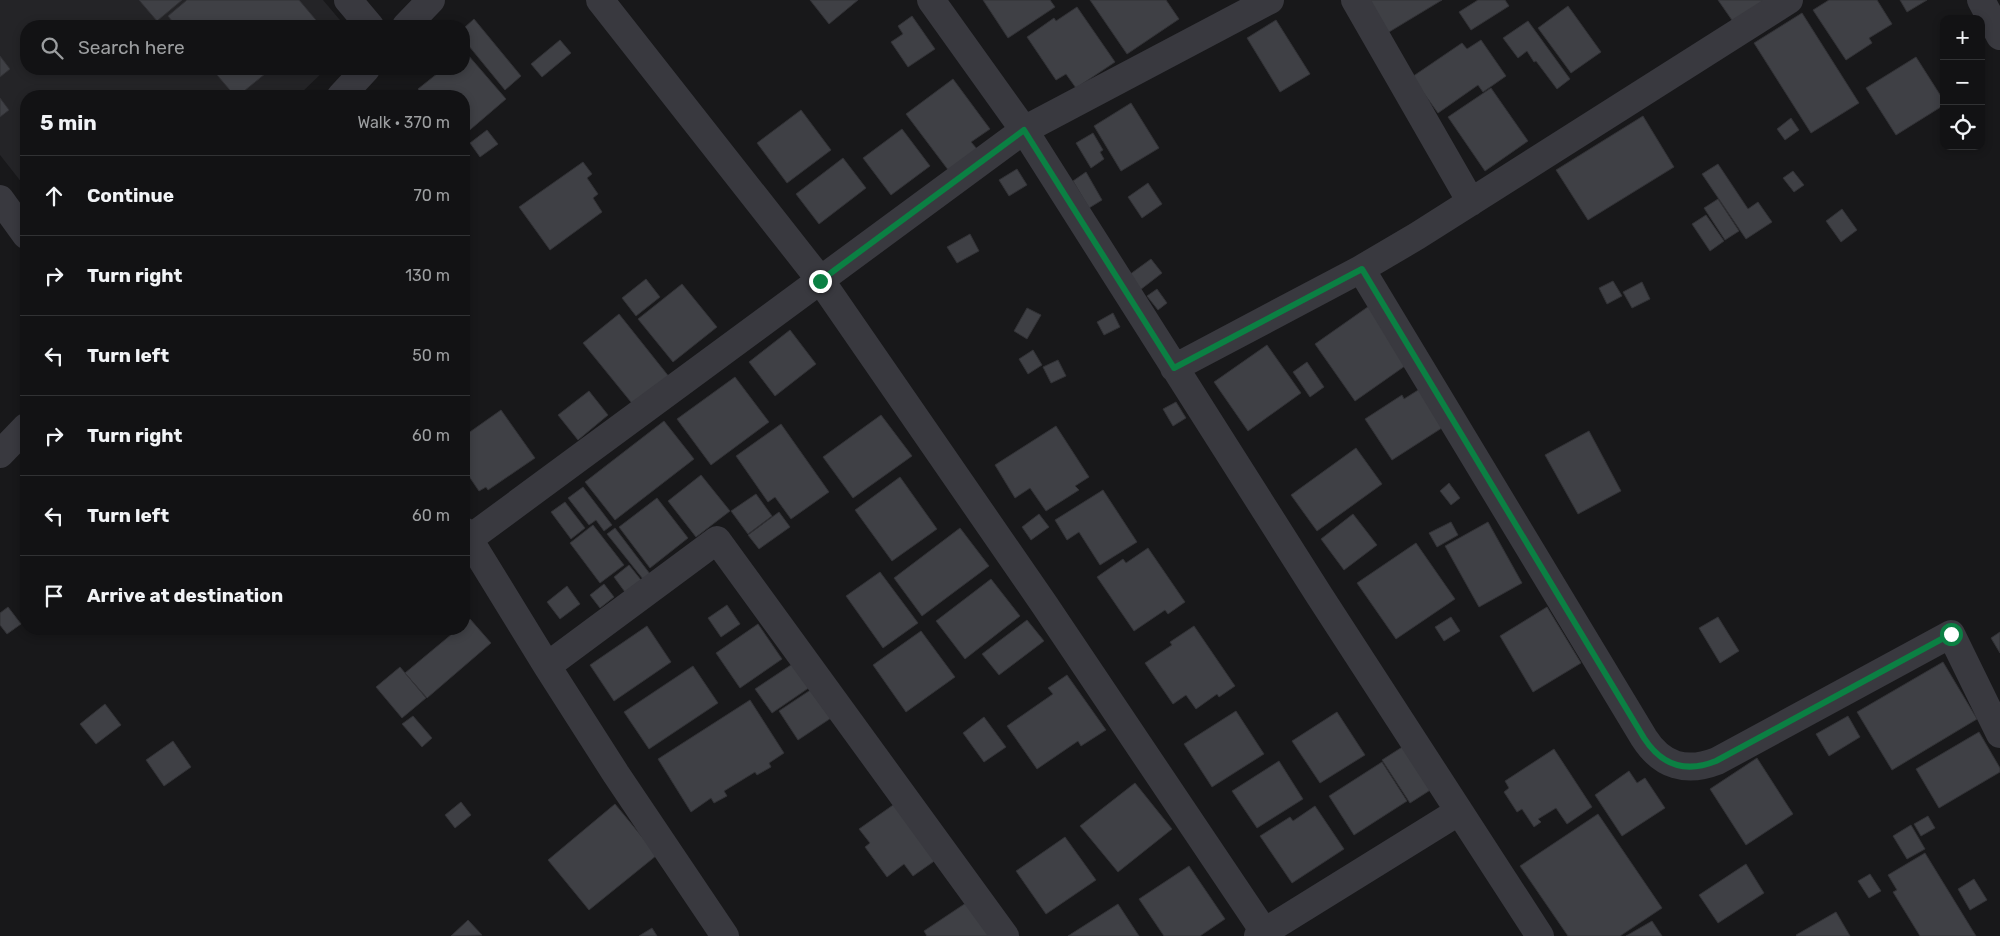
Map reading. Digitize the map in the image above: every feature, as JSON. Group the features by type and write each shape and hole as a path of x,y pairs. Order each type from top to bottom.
{"street":[{"path":"348,0 365,20"},
{"path":"412,20 431,0"},
{"path":"600,0 820,281 1044,604 1263,935 1458,812"},
{"path":"931,0 1024,130 1458,812 1540,936"},
{"path":"470,532 820,281 1024,130 1270,0"},
{"path":"1355,0 1471,202"},
{"path":"1174,368 1362,269 1789,0"},
{"path":"1981,0 2000,36"},
{"path":"346,90 360,75"},
{"path":"0,199 20,227"},
{"path":"1362,269 1644,738 1658,756 1679,766 1698,767 1716,761 1951,634 2000,734"},
{"path":"0,454 20,433"},
{"path":"547,666 717,540 1004,936"},
{"path":"470,541 616,774 725,936"}],"shaded area":[{"path":"0,0 323,0 340,20 20,20 20,75 320,75 304,90 20,90 20,180 0,155"}],"building":[{"path":"139,0 182,0 158,20"},
{"path":"187,0 299,0 316,20 171,20 168,16"},
{"path":"810,0 858,0 829,24"},
{"path":"983,0 1050,0 1055,7 1008,38"},
{"path":"1090,0 1166,0 1179,19 1127,54"},
{"path":"1362,0 1442,0 1384,35"},
{"path":"1478,0 1505,0 1509,6 1471,30 1459,12"},
{"path":"1718,0 1768,0 1734,23"},
{"path":"1829,0 1877,0 1892,24 1869,38 1872,43 1846,60 1813,10"},
{"path":"1900,0 1927,0 1907,12"},
{"path":"1568,6 1601,52 1571,73 1538,28"},
{"path":"1077,7 1115,62 1076,88 1066,74 1056,80 1027,37 1054,18 1056,21"},
{"path":"1802,13 1859,103 1811,133 1754,43"},
{"path":"912,16 935,49 908,67 891,42 903,34 898,26"},
{"path":"474,19 521,76 505,90 470,47 470,23"},
{"path":"1276,20 1310,74 1280,92 1247,38"},
{"path":"1528,21 1570,79 1557,89 1527,51 1518,58 1503,38"},
{"path":"560,40 571,53 542,77 531,64"},
{"path":"1481,40 1506,76 1483,92 1478,85 1438,113 1412,77 1462,43 1467,49"},
{"path":"0,56 10,69 0,77"},
{"path":"470,57 506,99 470,130 470,90 418,89 436,75 470,75"},
{"path":"1916,57 1940,95 1940,108 1896,135 1866,88"},
{"path":"217,75 264,75 245,90 230,90"},
{"path":"953,79 990,129 971,142 977,149 949,171 906,114"},
{"path":"1491,88 1528,141 1485,171 1448,117"},
{"path":"0,98 9,110 0,117"},
{"path":"1131,103 1159,148 1121,171 1094,126"},
{"path":"801,110 831,150 787,183 757,143"},
{"path":"1643,116 1674,167 1588,220 1556,170"},
{"path":"1791,118 1799,130 1785,140 1777,129"},
{"path":"902,129 930,166 891,195 863,158"},
{"path":"487,130 498,144 480,157 470,143"},
{"path":"1093,133 1103,150 1100,152 1104,159 1091,168 1076,143"},
{"path":"843,158 866,188 819,224 796,194"},
{"path":"583,162 592,174 587,178 598,194 593,198 602,212 550,250 519,207"},
{"path":"1718,164 1748,209 1758,202 1772,222 1746,239 1702,174"},
{"path":"1017,169 1027,185 1009,196 999,180"},
{"path":"1793,171 1804,185 1794,192 1783,178"},
{"path":"1086,172 1102,200 1089,208 1073,181"},
{"path":"1148,183 1162,204 1142,218 1128,197"},
{"path":"1718,199 1739,231 1725,240 1704,208"},
{"path":"1842,209 1857,230 1841,242 1826,221"},
{"path":"1706,215 1724,241 1710,251 1692,224"},
{"path":"970,234 979,251 957,263 947,247"},
{"path":"1151,259 1162,273 1140,290 1129,275"},
{"path":"646,279 660,297 636,316 622,298"},
{"path":"1613,281 1622,296 1607,304 1599,288"},
{"path":"1642,282 1650,299 1632,308 1623,292"},
{"path":"682,284 717,327 673,362 638,319"},
{"path":"1157,289 1167,303 1158,310 1147,296"},
{"path":"1372,304 1412,361 1355,401 1315,344"},
{"path":"1027,308 1041,315 1027,339 1014,331"},
{"path":"1113,313 1120,327 1104,335 1097,322"},
{"path":"619,314 670,378 635,407 583,343"},
{"path":"790,330 816,364 775,396 749,362"},
{"path":"1267,345 1301,393 1248,431 1214,382"},
{"path":"1033,350 1042,365 1028,374 1019,359"},
{"path":"1058,360 1066,376 1051,383 1043,367"},
{"path":"1307,362 1324,387 1310,397 1293,372"},
{"path":"735,377 769,422 711,465 677,419"},
{"path":"1423,387 1448,424 1392,460 1365,419 1402,395 1404,399"},
{"path":"589,391 608,415 578,440 558,415"},
{"path":"1176,402 1186,418 1173,426 1163,409"},
{"path":"501,410 535,458 488,490 486,487 479,491 470,478 470,432"},
{"path":"881,415 912,456 853,498 823,457"},
{"path":"664,421 694,459 615,520 585,482"},
{"path":"781,424 829,492 791,519 775,497 768,502 736,456"},
{"path":"1056,426 1089,477 1075,486 1079,490 1046,511 1030,488 1015,498 995,465"},
{"path":"1589,431 1621,491 1578,514 1545,455"},
{"path":"1356,448 1382,484 1317,531 1291,495"},
{"path":"701,475 730,511 696,537 668,501"},
{"path":"900,477 937,529 892,561 855,510"},
{"path":"1449,483 1460,498 1451,505 1440,491"},
{"path":"583,487 612,525 604,531 596,520 589,525 568,498"},
{"path":"1103,490 1137,542 1100,565 1079,532 1067,540 1055,520"},
{"path":"756,494 772,516 748,534 731,511"},
{"path":"657,498 688,538 650,568 619,527"},
{"path":"565,502 585,528 571,539 551,512"},
{"path":"779,512 790,527 759,549 748,535"},
{"path":"1039,514 1049,527 1031,540 1022,527"},
{"path":"1353,514 1377,545 1344,570 1321,539"},
{"path":"1451,522 1458,535 1437,547 1429,533"},
{"path":"1488,522 1522,583 1479,607 1445,546"},
{"path":"593,525 624,565 600,583 570,543"},
{"path":"615,528 650,574 643,579 607,534"},
{"path":"960,528 989,566 922,616 894,578"},
{"path":"1416,543 1455,599 1396,639 1357,583"},
{"path":"1148,548 1185,602 1168,614 1165,610 1134,631 1097,577 1123,559 1126,563"},
{"path":"629,565 641,580 625,592 614,577"},
{"path":"880,572 918,623 883,648 846,596"},
{"path":"991,579 1020,616 965,659 936,621"},
{"path":"604,584 614,597 600,608 590,595"},
{"path":"567,586 580,604 560,619 547,602"},
{"path":"727,605 740,624 721,637 708,618"},
{"path":"8,607 20,625 7,634 0,625 0,613"},
{"path":"1547,607 1581,663 1533,692 1500,636"},
{"path":"1451,617 1460,631 1444,641 1435,627"},
{"path":"1718,617 1739,651 1720,663 1699,628"},
{"path":"470,619 491,643 427,698 405,673 451,635 470,635"},
{"path":"1027,620 1044,641 999,675 982,654"},
{"path":"758,624 782,659 740,688 716,653"},
{"path":"647,626 671,662 614,701 590,665"},
{"path":"1194,626 1235,686 1219,697 1217,694 1196,709 1186,695 1173,704 1145,663 1172,645 1170,642"},
{"path":"921,631 955,677 906,712 873,665"},
{"path":"2000,632 2000,653 1991,638"},
{"path":"1943,662 1977,719 1892,770 1857,712"},
{"path":"794,663 810,687 772,713 755,689"},
{"path":"693,666 718,703 649,749 624,712"},
{"path":"400,667 426,698 402,718 376,687"},
{"path":"1067,675 1106,730 1081,746 1078,741 1037,769 1007,726 1053,694 1048,688"},
{"path":"815,687 834,716 798,740 779,711"},
{"path":"750,700 784,753 769,763 771,767 757,775 755,772 724,791 727,796 714,803 711,798 691,812 658,759"},
{"path":"105,704 121,725 96,744 80,724"},
{"path":"1236,711 1264,754 1212,787 1184,744"},
{"path":"1337,712 1365,755 1320,783 1292,741"},
{"path":"413,716 432,738 422,747 402,724"},
{"path":"1848,716 1860,737 1829,756 1816,734"},
{"path":"984,717 1006,747 984,762 963,733"},
{"path":"1979,732 2000,768 2000,772 1939,808 1916,769"},
{"path":"173,741 191,767 164,786 146,760"},
{"path":"1407,744 1435,787 1410,803 1382,760"},
{"path":"1554,749 1592,807 1567,824 1556,808 1538,819 1541,822 1534,827 1522,809 1517,812 1504,792 1509,788 1505,781"},
{"path":"1757,758 1793,814 1746,845 1710,789"},
{"path":"1279,761 1303,799 1257,828 1232,791"},
{"path":"1382,762 1407,801 1354,835 1329,796"},
{"path":"1629,771 1637,783 1645,778 1665,808 1622,836 1595,795"},
{"path":"1135,783 1172,829 1118,872 1080,826"},
{"path":"461,802 471,815 455,828 445,815"},
{"path":"896,803 940,857 913,876 904,864 887,877 865,847 870,843 859,829"},
{"path":"615,804 657,855 589,910 548,860"},
{"path":"1315,806 1344,849 1292,883 1260,836 1290,817 1293,821"},
{"path":"1598,814 1662,908 1620,936 1568,936 1520,866"},
{"path":"1928,816 1935,828 1921,836 1914,824"},
{"path":"1911,825 1925,849 1907,859 1893,836"},
{"path":"1065,837 1096,880 1046,914 1016,871"},
{"path":"1925,853 1976,936 1920,936 1893,892 1897,890 1888,875"},
{"path":"1746,864 1764,893 1718,923 1699,895"},
{"path":"1189,866 1225,919 1200,936 1164,936 1139,899"},
{"path":"1870,874 1881,891 1869,898 1858,881"},
{"path":"1974,879 1987,900 1970,910 1958,889"},
{"path":"969,901 993,936 927,936 924,931"},
{"path":"1118,904 1139,936 1068,936"},
{"path":"1836,912 1850,936 1796,935"},
{"path":"468,920 482,935 451,936"},
{"path":"1652,921 1662,936 1626,936"},
{"path":"652,928 657,936 639,936"}],"route":[{"path":"820,281 1024,130 1174,368 1362,269 1650,748 1658,756 1679,766 1704,766 1716,761 1951,634"}]}
